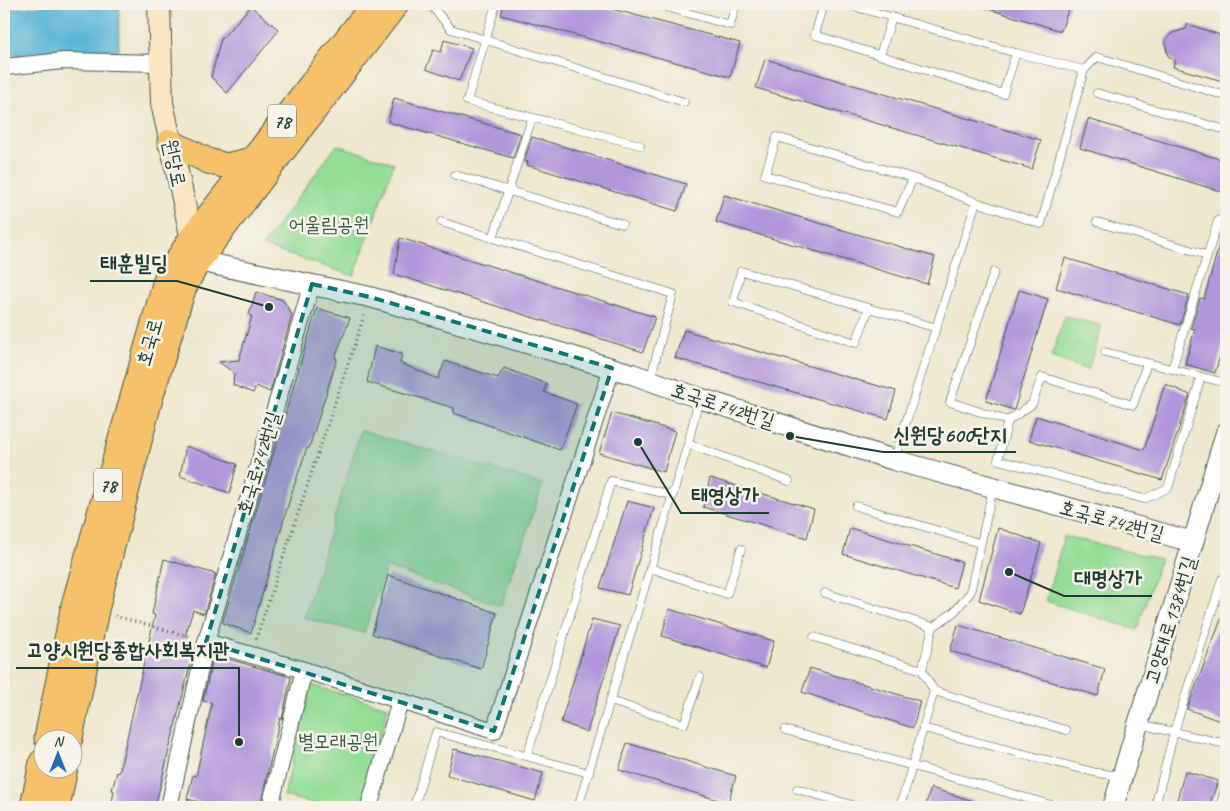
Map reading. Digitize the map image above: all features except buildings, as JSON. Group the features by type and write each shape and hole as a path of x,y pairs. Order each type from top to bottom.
{"main road":[{"name":"원당로","path":"159,4 162,103 194,250"},
{"name":"호국로","path":"72,728 96,610 149,402 194,250 252,160 374,4"},
{"name":"호국로","path":"49,728 74,605 167,277 194,250 396,4"},
{"path":"170,142 208,161 227,166 252,160"},
{"path":"33,807 39,778"},
{"path":"57,807 63,778"}],"street":[{"path":"4,68 63,60 161,63"},
{"name":"호국로742번길","path":"194,250 312,284 370,297 612,368 699,398 894,460 1193,542"},
{"name":"호국로742번길","path":"169,807 206,642 312,284"},
{"path":"206,642 304,670 494,731 612,368"},
{"name":"고양대로1384번길","path":"1113,807 1226,433"},
{"path":"270,807 304,670"},
{"path":"369,807 400,701"}],"lane":[{"path":"430,4 451,29 684,102"},
{"path":"496,4 467,101 640,146"},
{"path":"656,4 730,25 736,4"},
{"path":"824,4 815,35 1003,94 1016,53"},
{"path":"846,4 1016,53 1084,70"},
{"path":"880,55 892,17"},
{"path":"913,178 898,212 765,176 777,137 913,178 1041,224 1084,70 1097,57 1226,96"},
{"path":"1097,93 1226,130"},
{"path":"493,238 532,118"},
{"path":"455,175 622,224"},
{"path":"894,460 976,202"},
{"path":"1172,369 1218,221 1226,217"},
{"path":"441,222 673,294 650,380"},
{"path":"1098,222 1207,256"},
{"path":"869,308 856,343 733,302 741,271 869,308 937,328"},
{"path":"994,272 950,402 1008,421"},
{"path":"1105,352 1226,383"},
{"path":"1147,363 1133,405 1042,377 1032,404 1008,421 998,460 1144,500 1168,488 1202,377"},
{"path":"578,807 688,444 699,398"},
{"path":"688,444 789,481"},
{"path":"527,756 611,481 672,495"},
{"path":"922,670 933,627 954,612 970,593 992,488"},
{"path":"856,506 980,543"},
{"path":"650,568 727,594 741,548"},
{"path":"1155,807 1174,732 1222,579 1226,580"},
{"path":"825,593 933,627"},
{"path":"814,637 922,670 934,691 1066,730"},
{"path":"610,701 684,724 700,677"},
{"path":"900,807 934,691"},
{"path":"1138,724 1226,744"},
{"path":"923,728 1097,773 1123,777"},
{"path":"785,730 1056,806"},
{"path":"414,807 436,732 589,773"},
{"path":"1220,807 1226,786"},
{"path":"797,789 859,807"}],"path":[{"path":"251,655 367,308"},
{"path":"114,615 206,642"}],"highlighted area":[{"path":"312,284 370,297 612,368 494,731 206,642"}],"green space":[{"name":"어울림공원","path":"337,145 394,163 354,276 262,246"},
{"path":"1065,316 1102,326 1088,370 1051,357"},
{"path":"361,430 543,484 501,606 386,567 364,633 304,618"},
{"path":"1064,536 1160,559 1137,630 1046,601"},
{"name":"별모래공원","path":"311,685 388,707 361,807 328,807 284,796"}],"water":[{"path":"67,4 119,4 119,51 59,49 4,57 4,9"}],"place":[{"name":"태훈빌딩","path":"269,307"},
{"name":"신원당600단지","path":"790,436"},
{"name":"태영상가","path":"638,442"},
{"name":"대명상가","path":"1009,572"},
{"name":"고양시원당종합사회복지관","path":"239,742"}]}
